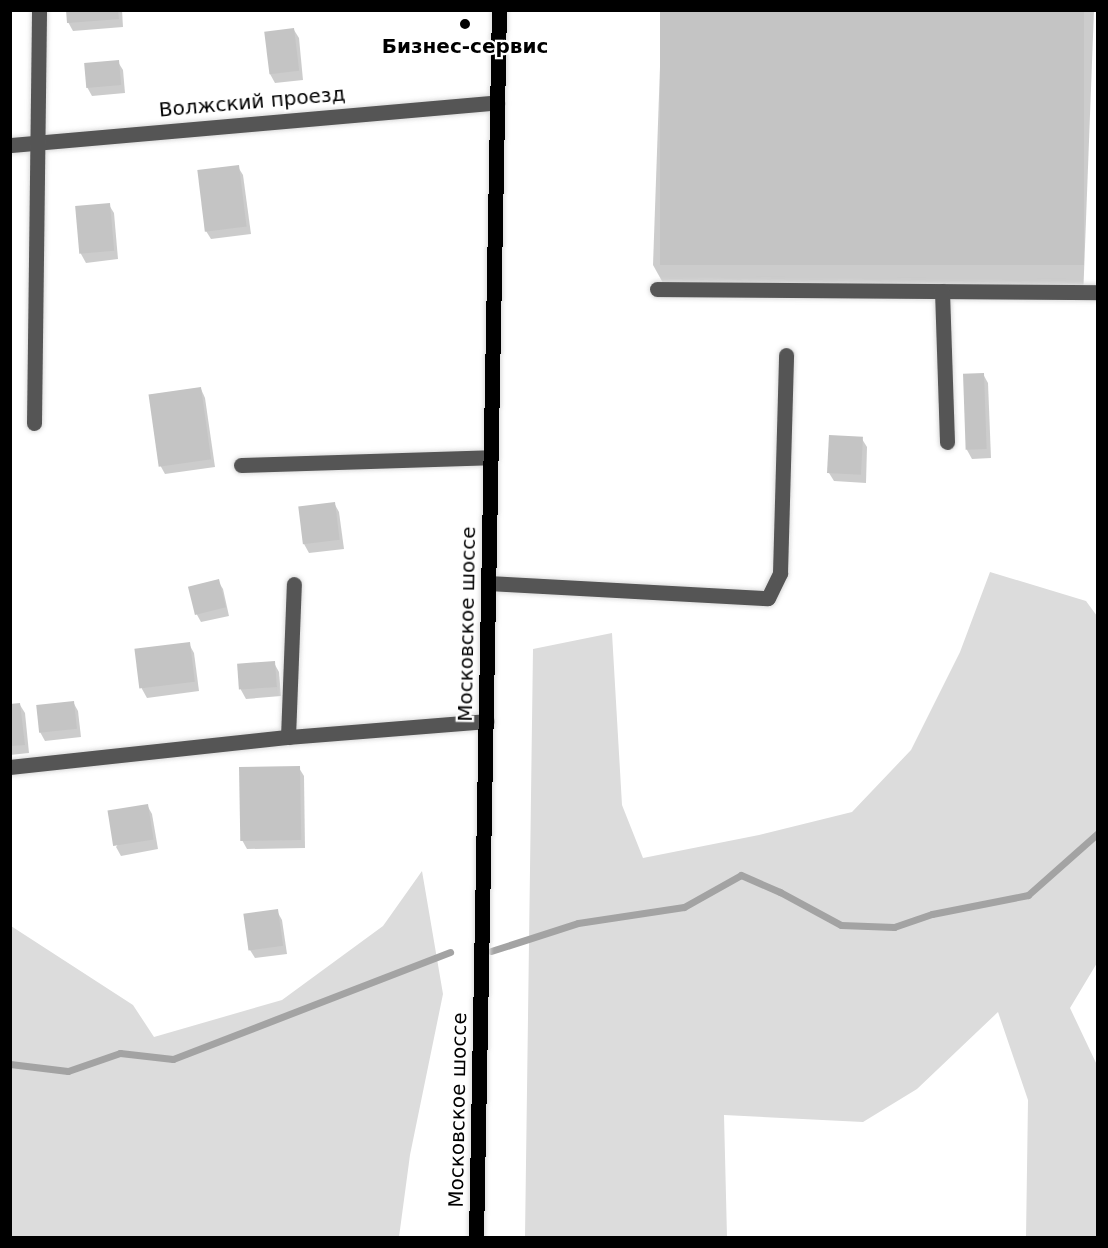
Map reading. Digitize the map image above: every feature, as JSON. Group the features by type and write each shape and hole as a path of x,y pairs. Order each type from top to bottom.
{"main road":[{"name":"Московское шоссе","path":"476,1238 499,10"}],"street":[{"path":"34,423 39,10"},
{"name":"Волжский проезд","path":"10,145 497,102"},
{"path":"657,289 1098,292"},
{"path":"942,291 947,442"},
{"path":"488,583 768,598 780,573 786,355"},
{"path":"241,465 491,457"},
{"path":"288,737 294,584"},
{"path":"10,767 288,737 486,721"}],"shaded area":[{"path":"990,572 1086,601 1097,616 1097,963 1070,1008 1097,1065 1097,1237 1026,1237 1028,1100 998,1012 917,1089 863,1122 724,1115 727,1237 525,1237 533,649 612,633 622,805 643,858 759,835 852,812 911,750 960,652"},
{"path":"422,871 443,994 410,1155 399,1237 11,1237 11,926 133,1005 154,1037 282,1000 383,926"}],"building":[{"path":"66,10 118,10 119,19 67,23"},
{"path":"660,10 1084,10 1084,265 660,265"},
{"path":"294,28 299,71 269,74 264,32"},
{"path":"119,60 121,85 86,88 84,63"},
{"path":"239,165 247,227 205,232 197,170"},
{"path":"110,203 114,251 79,254 75,206"},
{"path":"984,373 987,449 966,450 963,374"},
{"path":"201,387 211,459 159,467 149,394"},
{"path":"829,435 863,437 861,475 827,473"},
{"path":"335,502 340,540 303,544 298,507"},
{"path":"219,579 226,607 195,615 188,587"},
{"path":"190,642 195,682 139,689 134,649"},
{"path":"275,661 277,687 239,690 237,664"},
{"path":"74,701 77,729 39,733 36,705"},
{"path":"20,703 25,745 10,746 10,704"},
{"path":"300,766 301,840 240,841 239,767"},
{"path":"148,804 154,840 113,846 108,810"},
{"path":"278,909 283,946 248,951 243,914"}],"waterway":[{"path":"491,951 578,923 684,907 741,875 780,892 841,925 894,927 932,914 1028,895 1098,833"},
{"path":"10,1064 68,1071 120,1053 173,1059 450,952"}],"place":[{"name":"Бизнес-сервис","path":"465,24"}]}
